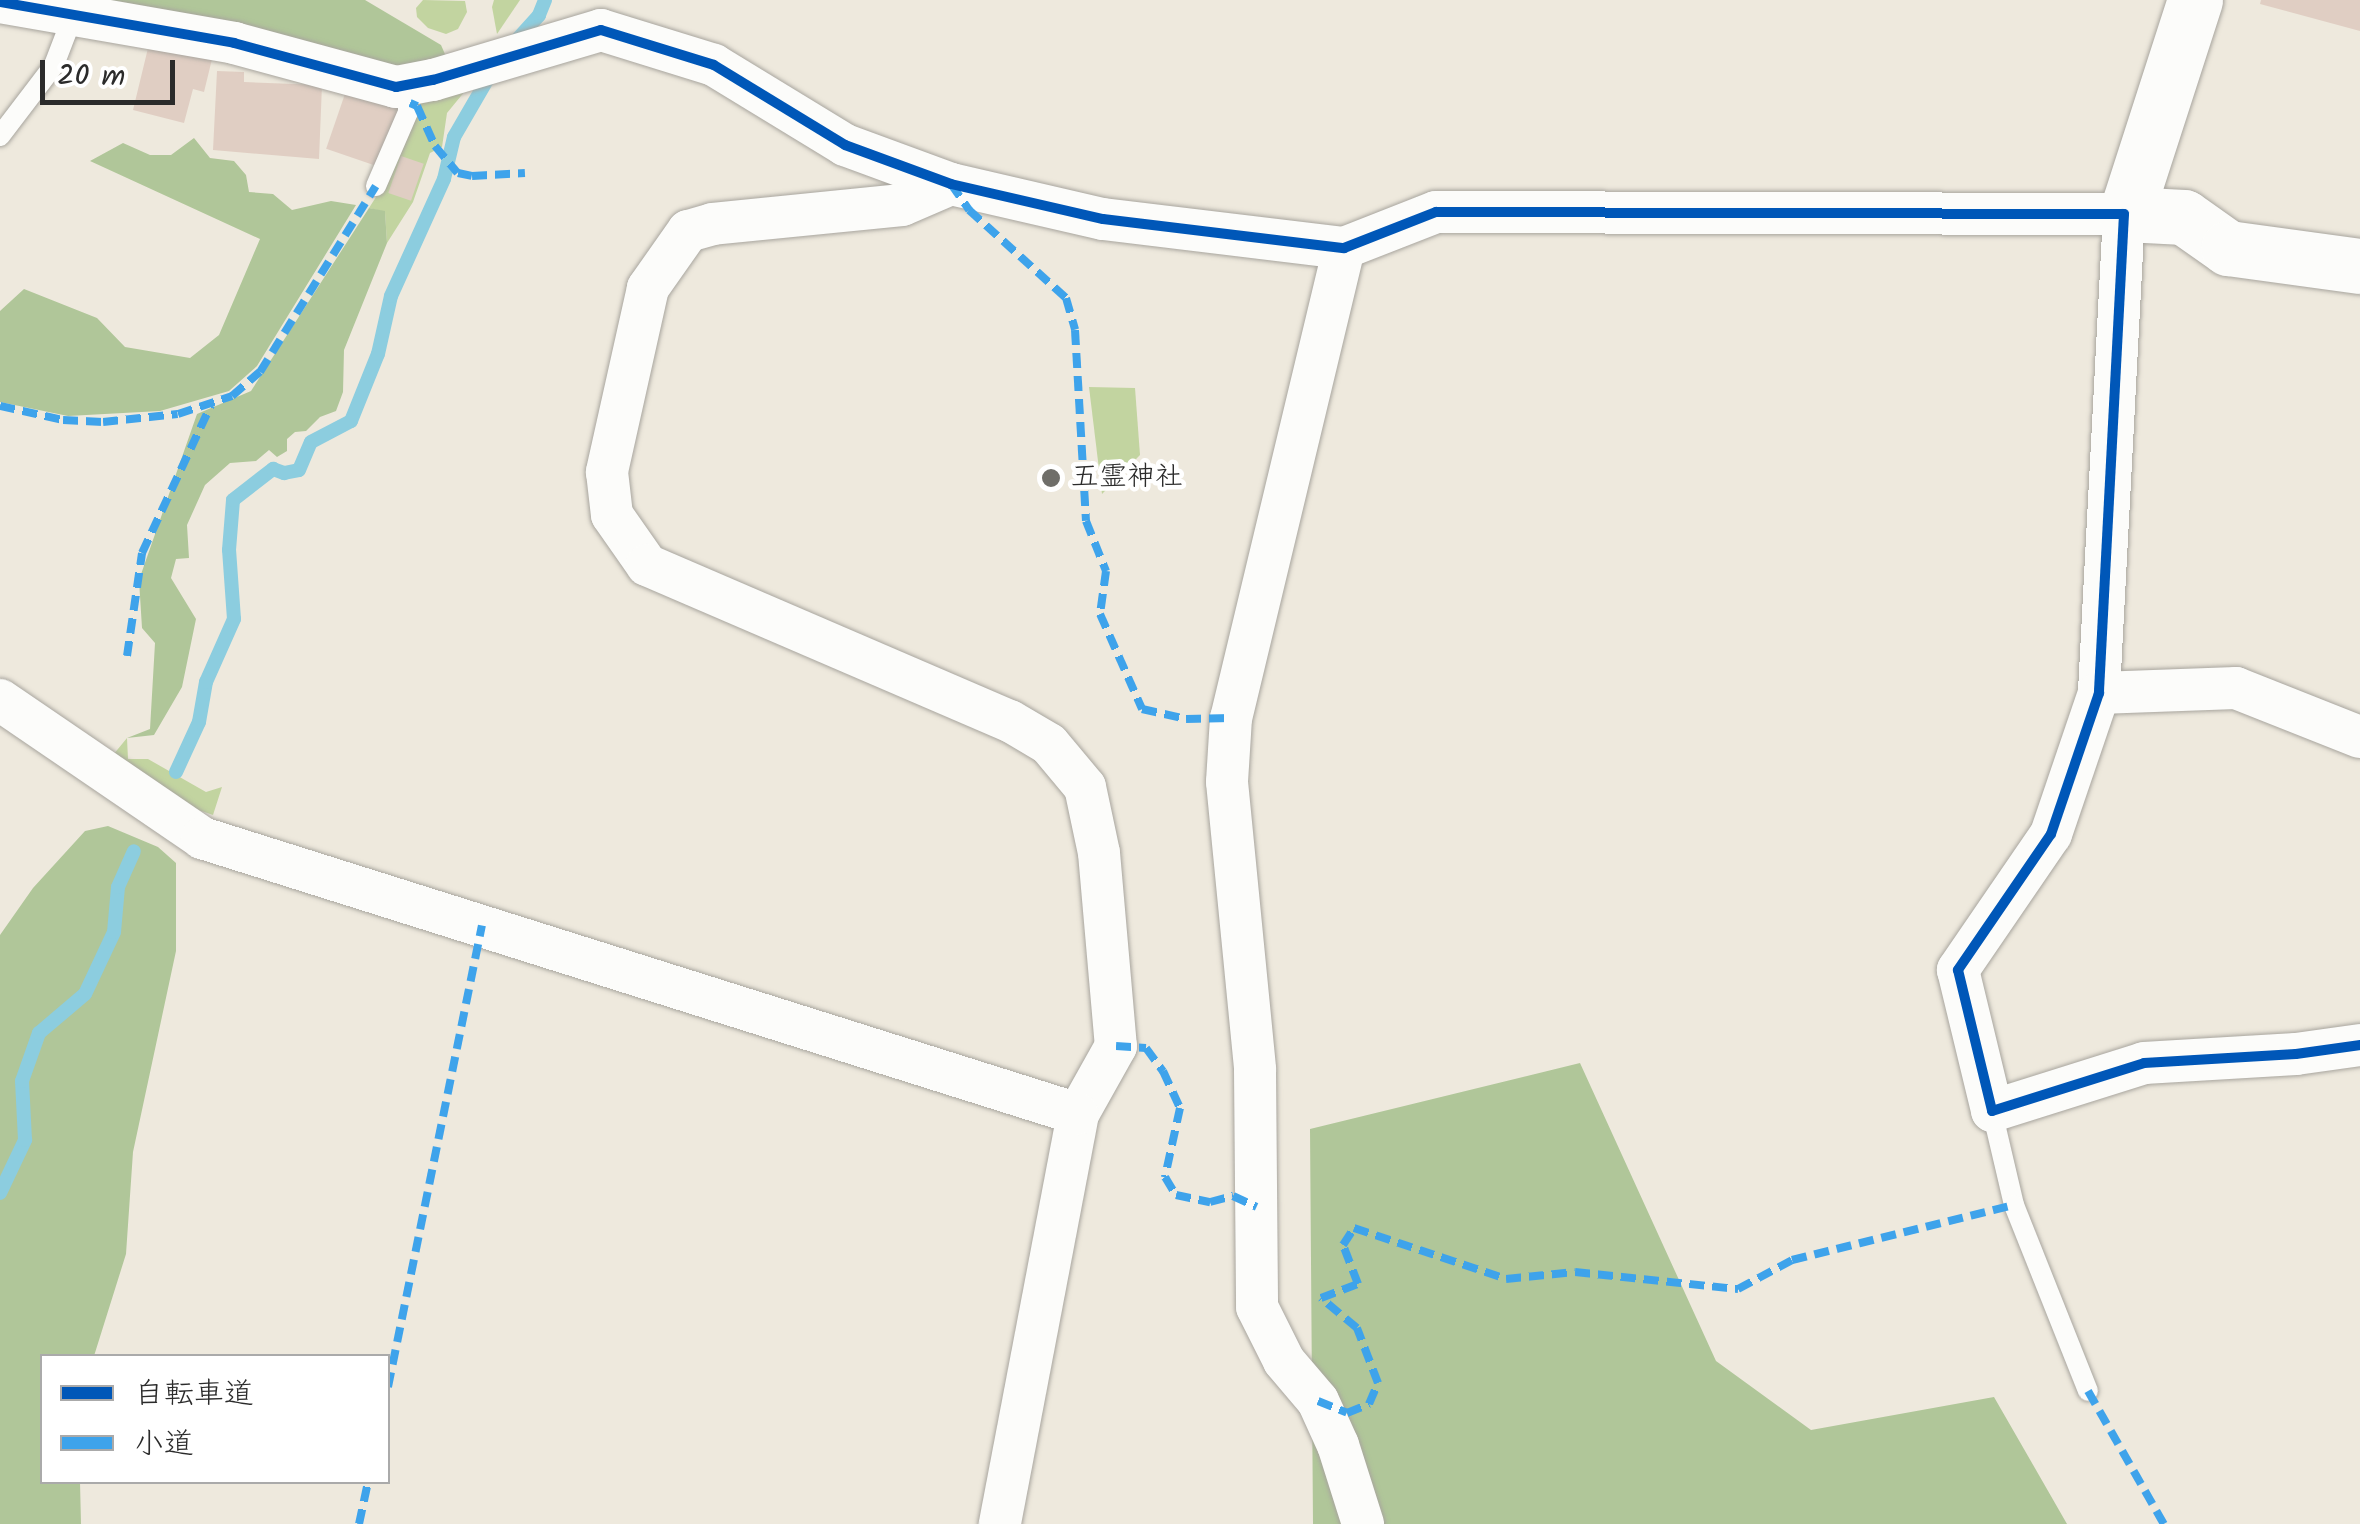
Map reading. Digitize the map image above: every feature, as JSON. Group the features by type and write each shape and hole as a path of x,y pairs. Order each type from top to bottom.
{"street":[{"path":"2195,0 2126,214 2184,216 2228,248 2360,266"},
{"path":"0,2 234,42 396,87 526,52 599,15 714,65 845,145 951,184 1102,219 1344,248 1436,212 2124,214 2098,693 2051,834 1958,970 1992,1111 2144,1062 2296,1054 2360,1044"},
{"path":"951,184 902,204 713,224 688,232 648,288 607,472 612,514 647,565 1010,721 1048,744 1085,787 1100,853 1116,1046 1078,1114 1000,1524"},
{"path":"1344,248 1231,718 1227,782 1255,1070 1256,1307 1284,1361 1318,1402 1338,1445 1362,1524"},
{"path":"2098,693 2236,688 2360,737"},
{"path":"0,700 202,838 1078,1114"}],"lane":[{"path":"0,136 54,65 74,13"},
{"path":"376,186 408,112 408,86"},
{"path":"1992,1111 2014,1205 2088,1391"}],"green space":[{"path":"97,0 365,0 441,45 448,61 392,69"},
{"path":"423,0 465,1 467,12 458,29 446,34 428,28 417,17 416,8"},
{"path":"494,0 520,0 497,34 492,7"},
{"path":"470,85 447,113 442,147 430,153 413,202 387,243 385,212 369,208 392,172 420,100"},
{"path":"194,138 210,158 234,161 246,175 249,192 273,194 292,210 331,201 356,205 257,366 229,391 160,411 68,416 0,402 0,311 24,289 97,318 125,347 190,358 219,335 260,239 90,161 123,143 150,155 171,155"},
{"path":"369,208 385,211 387,243 344,350 343,392 336,411 320,417 306,431 295,432 287,439 287,451 277,457 269,450 256,461 230,463 205,485 187,525 189,558 176,559 171,578 196,619 182,687 154,735 127,738 150,729 155,643 142,628 139,580 197,414 251,391"},
{"path":"1089,387 1135,388 1140,455 1102,494"},
{"path":"127,738 128,759 148,759 206,792 222,787 213,815 184,805 113,755"},
{"path":"108,826 158,847 176,863 176,951 133,1152 126,1254 95,1354 40,1354 40,1484 80,1484 81,1524 0,1524 0,935 33,888 85,831"},
{"path":"1580,1063 1716,1361 1811,1430 1994,1397 2067,1524 1313,1524 1310,1129"}],"building":[{"path":"2261,0 2360,0 2360,31 2260,4"},
{"path":"149,44 213,55 204,92 193,89 184,123 133,110"},
{"path":"217,71 244,72 244,82 322,85 319,159 213,150"},
{"path":"346,91 404,111 384,169 326,149"},
{"path":"401,156 424,164 411,201 388,193"}],"waterway":[{"path":"515,42 539,15 545,0"},
{"path":"176,772 199,722 206,682 234,619 229,550 233,500 273,469 284,473 299,470 311,442 351,421 378,354 391,296 444,179 454,137 490,75"},
{"path":"0,1193 25,1140 22,1081 39,1033 85,994 114,932 118,887 134,851"}],"marked path":[{"path":"410,103 417,106 435,146 458,173 525,173"},
{"path":"951,184 969,210 1066,298 1075,330 1086,521 1106,571 1100,614 1142,709 1186,719 1231,718"},
{"path":"0,406 63,420 103,422 178,414 232,396 260,372 376,186"},
{"path":"127,656 142,553 211,405"},
{"path":"390,1377 482,925"},
{"path":"1116,1046 1146,1048 1163,1071 1180,1108 1165,1177 1176,1195 1210,1202 1233,1196 1257,1207"},
{"path":"1318,1401 1347,1413 1369,1404 1378,1383 1357,1328 1321,1298 1358,1284 1343,1245 1354,1228 1506,1279 1575,1272 1738,1289 1792,1260 2014,1205"},
{"path":"2088,1391 2164,1524"},
{"path":"359,1524 368,1484"}],"cycle path":[{"path":"0,2 234,43 396,87 433,80 601,30 714,65 845,145 951,184 1103,219 1344,248 1436,212 2124,214 2099,693 2051,834 1958,970 1992,1111 2144,1063 2296,1054 2360,1045"}],"place":[{"name":"五霊神社","path":"1051,478"}]}
